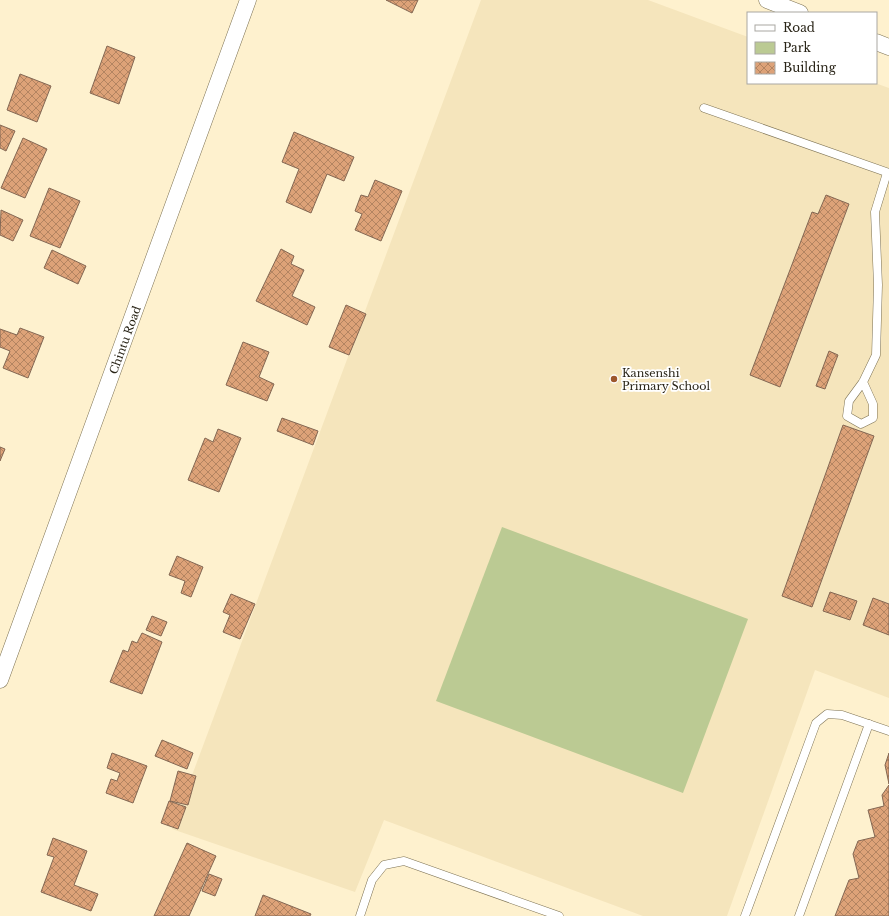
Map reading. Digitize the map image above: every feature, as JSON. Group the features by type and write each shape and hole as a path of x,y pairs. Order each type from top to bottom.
{"street":[{"name":"Chintu Road","path":"0,680 248,0"},
{"path":"766,0 797,12"},
{"path":"877,42 889,47"}],"lane":[{"path":"704,108 888,173 875,212 878,285 876,355 863,382 849,401 847,416 861,424 873,418 873,404 863,382"},
{"path":"745,916 816,723 827,714 842,715 889,731"},
{"path":"799,916 869,724"},
{"path":"360,916 372,880 384,865 404,861 559,916"}],"shaded area":[{"name":"Kansenshi Primary School","path":"481,0 648,0 747,37 747,84 877,84 889,88 889,698 815,670 727,916 643,916 384,820 355,892 172,829"}],"green space":[{"path":"502,527 748,619 683,793 436,701"}],"building":[{"path":"386,0 418,0 412,13"},
{"path":"107,46 135,57 119,104 90,93"},
{"path":"20,74 51,86 37,122 7,110"},
{"path":"0,125 15,131 6,151 0,148"},
{"path":"294,132 354,157 344,181 327,174 311,213 286,202 299,169 282,162"},
{"path":"23,138 47,149 25,198 1,188"},
{"path":"375,180 402,191 381,241 355,230 362,214 355,211 361,195 368,197"},
{"path":"49,188 80,201 60,248 30,236"},
{"path":"826,195 849,204 780,387 750,375 812,212 818,214"},
{"path":"1,210 23,220 13,241 0,235"},
{"path":"281,249 294,256 291,264 304,270 292,296 315,307 307,325 256,301"},
{"path":"52,250 86,266 78,284 44,268"},
{"path":"346,305 366,314 349,355 329,347"},
{"path":"20,328 44,337 28,378 3,368 10,351 0,347 0,329 17,335"},
{"path":"243,342 269,352 259,377 274,384 267,401 226,385"},
{"path":"829,351 838,355 825,389 816,386"},
{"path":"282,418 318,431 313,445 277,431"},
{"path":"843,425 874,436 812,607 782,596"},
{"path":"218,429 241,438 219,492 188,480 205,438 213,442"},
{"path":"0,447 5,449 0,461"},
{"path":"177,556 203,567 191,597 181,593 185,581 169,575"},
{"path":"830,592 857,601 850,620 823,611"},
{"path":"231,594 255,604 240,639 223,632 230,615 223,612"},
{"path":"873,598 889,604 889,635 863,625"},
{"path":"152,616 167,622 161,636 146,630"},
{"path":"142,633 162,642 142,694 110,682 123,650 128,652 132,641 137,643"},
{"path":"162,740 193,753 187,769 155,756"},
{"path":"112,753 147,766 133,803 106,793 111,779 117,781 120,773 107,768"},
{"path":"889,753 889,784 885,765"},
{"path":"178,771 196,776 188,805 170,801"},
{"path":"889,785 889,916 835,916 849,880 859,878 853,854 858,841 875,837 868,810 884,806 882,795"},
{"path":"169,801 186,807 178,829 161,823"},
{"path":"53,838 87,851 74,885 98,894 91,911 41,892 54,857 47,855"},
{"path":"187,843 216,856 189,916 154,916"},
{"path":"209,874 222,879 215,896 202,891"},
{"path":"263,895 311,914 310,916 255,916"}],"place":[{"name":"Kansenshi Primary School","path":"614,379"}]}
